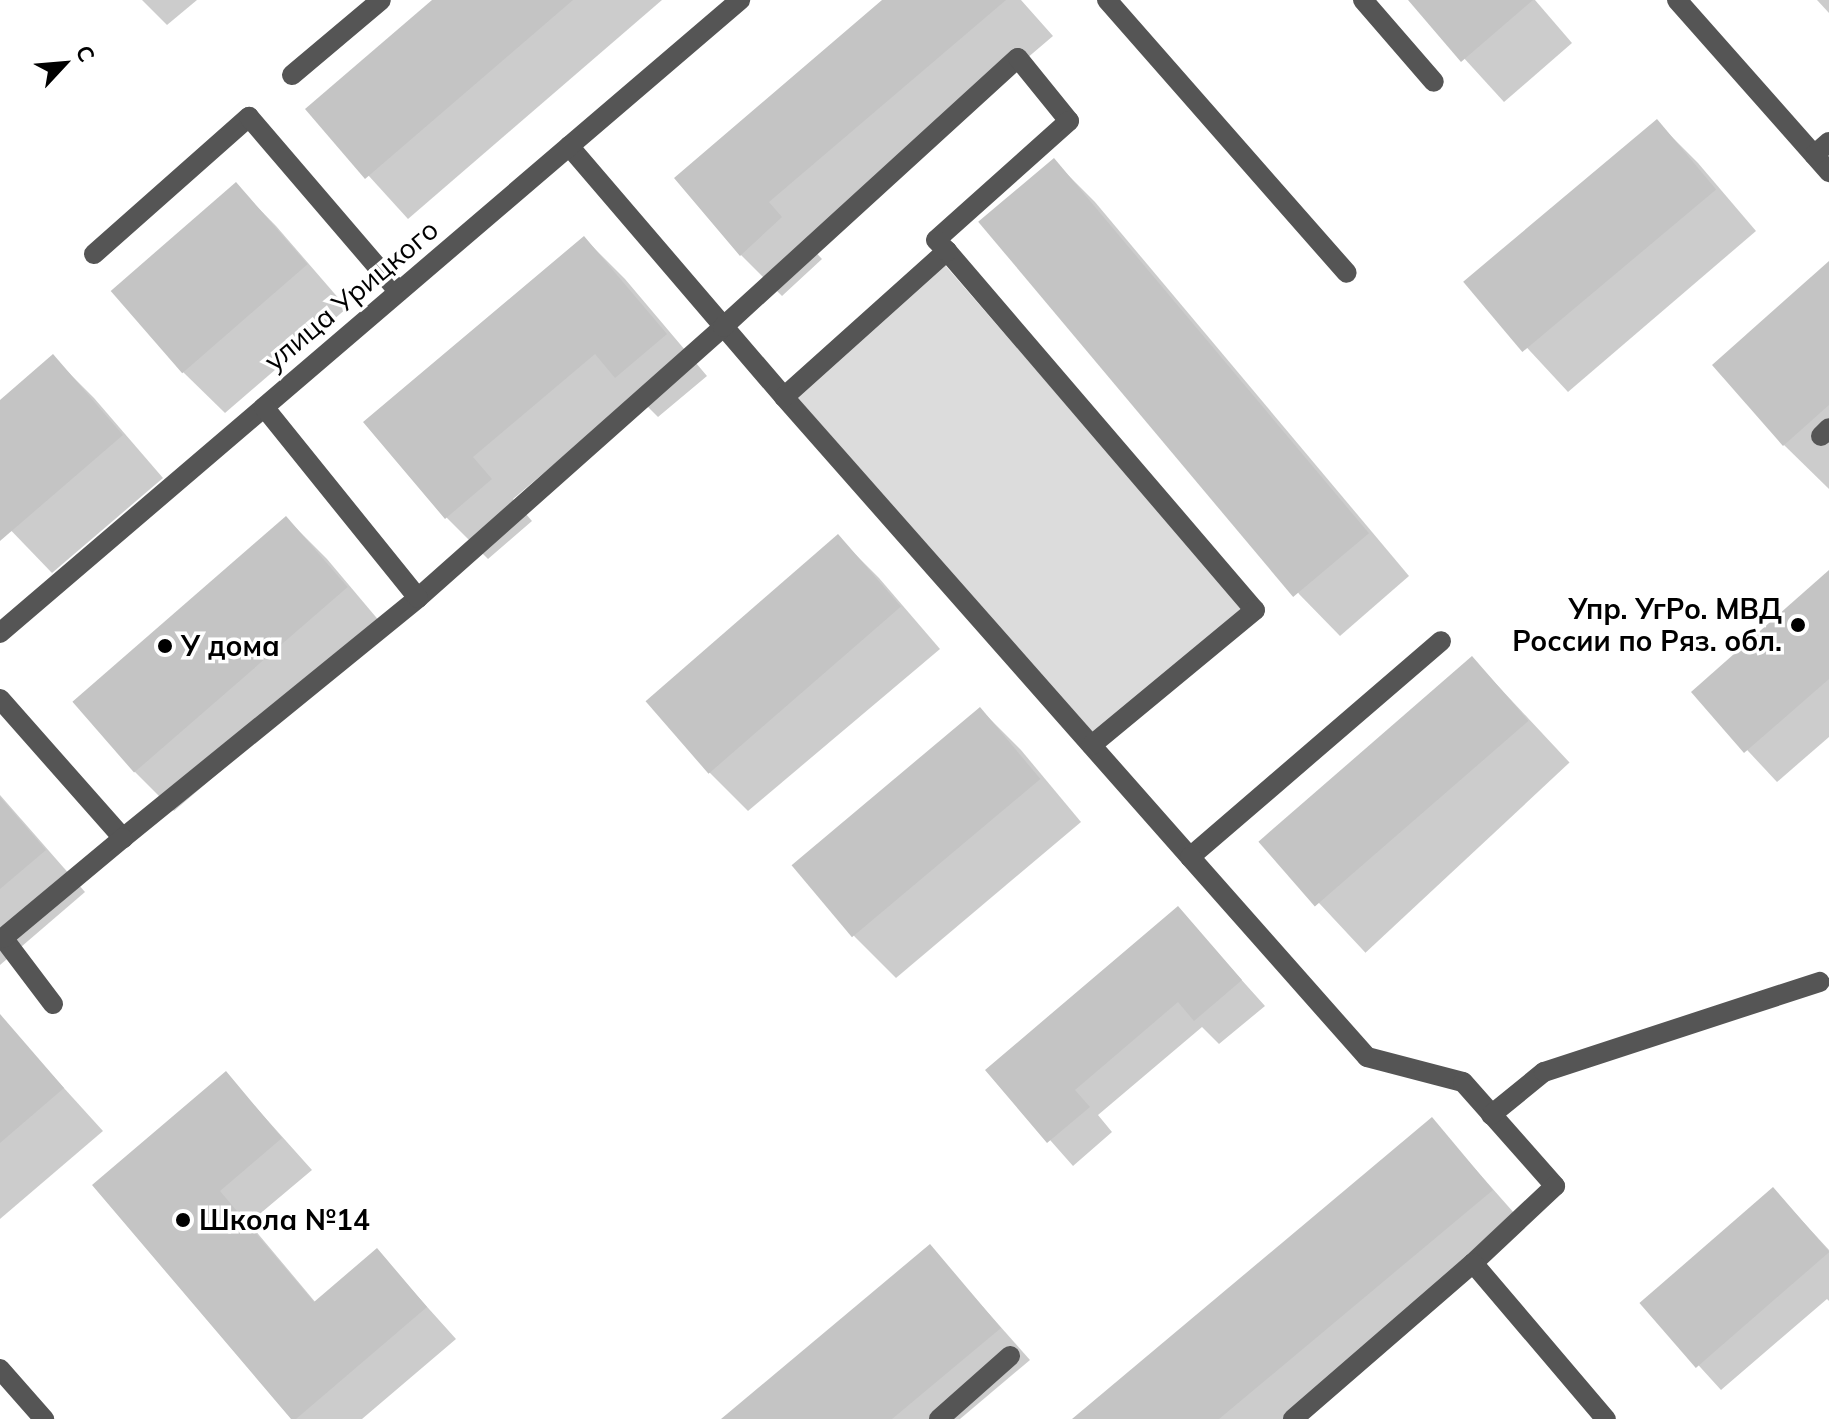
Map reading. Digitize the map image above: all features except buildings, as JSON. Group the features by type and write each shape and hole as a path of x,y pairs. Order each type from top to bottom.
{"street":[{"path":"292,75 381,0"},
{"name":"улица Урицкого","path":"0,633 740,0"},
{"path":"1107,0 1347,273"},
{"path":"1363,0 1434,82"},
{"path":"1677,0 1821,148 1829,172"},
{"path":"53,1004 3,938 418,598 723,327 1018,58 1069,121 936,240 1255,610 1092,745"},
{"path":"94,254 249,117 399,292"},
{"path":"569,146 784,397 1367,1057 1463,1082 1555,1186 1473,1263 1293,1419"},
{"path":"784,397 947,251"},
{"path":"264,407 418,598"},
{"path":"1190,857 1441,641"},
{"path":"0,699 123,838"},
{"path":"1491,1115 1544,1072 1820,982"},
{"path":"1473,1263 1606,1419"},
{"path":"939,1419 1010,1356"},
{"path":"0,1369 44,1419"}],"shaded area":[{"path":"944,264 1244,609 1094,739 795,394"}],"place":[{"name":"Упр. УгРо. МВД России по Ряз. обл.","path":"1798,625"},
{"name":"У дома","path":"165,646"},
{"name":"Школа №14","path":"183,1220"}]}
